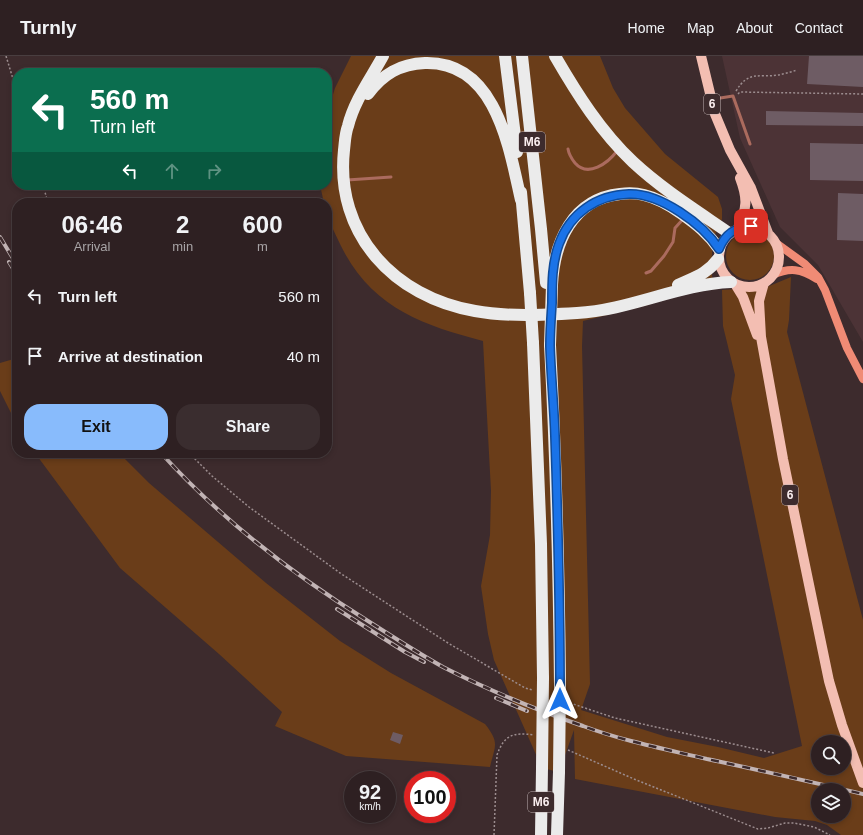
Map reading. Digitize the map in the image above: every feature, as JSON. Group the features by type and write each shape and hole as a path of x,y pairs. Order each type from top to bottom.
{"highway":[{"path":"383,56 353,111 346,134 343,180 347,204 360,234 369,248 385,266 405,284 434,299 474,311 512,314 579,313 645,300 705,284 733,283"},
{"name":"M6","path":"505,56 521,200 533,343 542,544 543,678 541,835"},
{"name":"M6","path":"522,56 549,288 559,565 560,686 559,772 556,835"},
{"path":"555,56 580,99 633,162 659,183 734,231"},
{"path":"344,148 360,108 366,97 379,80 388,73 403,66 420,63 440,64 459,71 467,76 482,89 492,104 502,124 507,139 521,200"},
{"path":"549,288 559,245 563,236 577,215 596,201 614,195 633,193 644,195 663,203 685,216 706,232 712,239 719,254 711,268 645,300"}],"main road":[{"name":"6","path":"701,56 710,100 743,185 746,198 746,211 734,231 723,241 719,254 722,272 743,296 762,350"},
{"name":"6","path":"730,150 751,188 768,233 776,243"},
{"path":"734,231 751,226 757,227 768,233"},
{"path":"733,283 749,287 764,283 773,275 779,260 776,243"},
{"name":"6","path":"764,283 759,301 762,350 783,460 829,681 842,725 863,783"}],"street":[{"path":"776,243 814,272 825,290 847,348 863,379"},
{"path":"773,275 784,270 793,269 812,275 821,283"}],"lane":[{"path":"710,100 732,96 750,144"},
{"path":"568,149 569,155 579,167 593,169 603,165 612,158 620,148"},
{"path":"343,180 391,177"},
{"path":"646,273 651,271 664,256 673,242 675,228 685,216"}],"path":[{"path":"6,56 12,76"},
{"path":"732,96 742,82 755,75 778,75 797,70"},
{"path":"732,96 740,92 863,94"},
{"path":"194,458 212,476 249,507 340,573 448,643 526,688 533,690"},
{"path":"570,703 616,718 774,753"},
{"path":"494,835 497,755 500,745 504,740 512,735 521,733 534,735"},
{"path":"562,747 634,779 758,829 785,823 794,823 814,827 830,835"}],"shaded area":[{"path":"351,56 600,56 613,88 625,108 665,154 718,197 722,209 722,219 713,239 711,268 713,282 648,305 583,321 582,346 590,684 581,710 667,737 764,758 802,746 731,399 735,375 723,326 722,290 767,287 791,277 787,332 863,620 863,835 841,835 827,825 821,823 851,823 851,783 811,783 811,821 775,817 575,779 574,730 559,772 542,768 494,660 488,634 481,586 490,535 491,491 483,341 439,328 419,320 383,299 367,284 353,267 332,227 332,198 323,198 321,190 332,190 332,98 335,88"},
{"path":"722,56 863,56 863,342 818,265 780,227 740,138"},
{"path":"750,232 759,234 767,239 772,247 774,256 772,265 767,273 759,278 750,280 741,278 733,273 728,265 726,256 728,247 733,239 741,234"},
{"path":"12,359 12,415 0,391 0,363"},
{"path":"39,458 124,458 149,483 266,583 340,641 391,673 485,724 493,736 495,744 490,767 346,756 275,726 282,712 219,654 120,568"}],"building":[{"path":"809,56 863,56 863,87 807,84"},
{"path":"766,111 863,113 863,126 766,125"},
{"path":"810,143 863,144 863,181 810,180"},
{"path":"838,193 863,194 863,241 837,240"},
{"path":"393,732 403,735 400,744 390,740"}],"railway":[{"path":"0,237 12,257"},
{"path":"9,262 12,267"},
{"path":"166,458 233,523 285,565 387,633 434,662 459,675 530,706 613,736 863,794"},
{"path":"337,609 405,652 424,662"},
{"path":"496,698 527,711"}],"route":[{"path":"560,700 559,565 555,434 550,345 553,268 559,245 569,224 586,207 604,197 633,193 654,198 676,210 706,232 719,249 723,241 733,230 744,226 751,226"}]}
